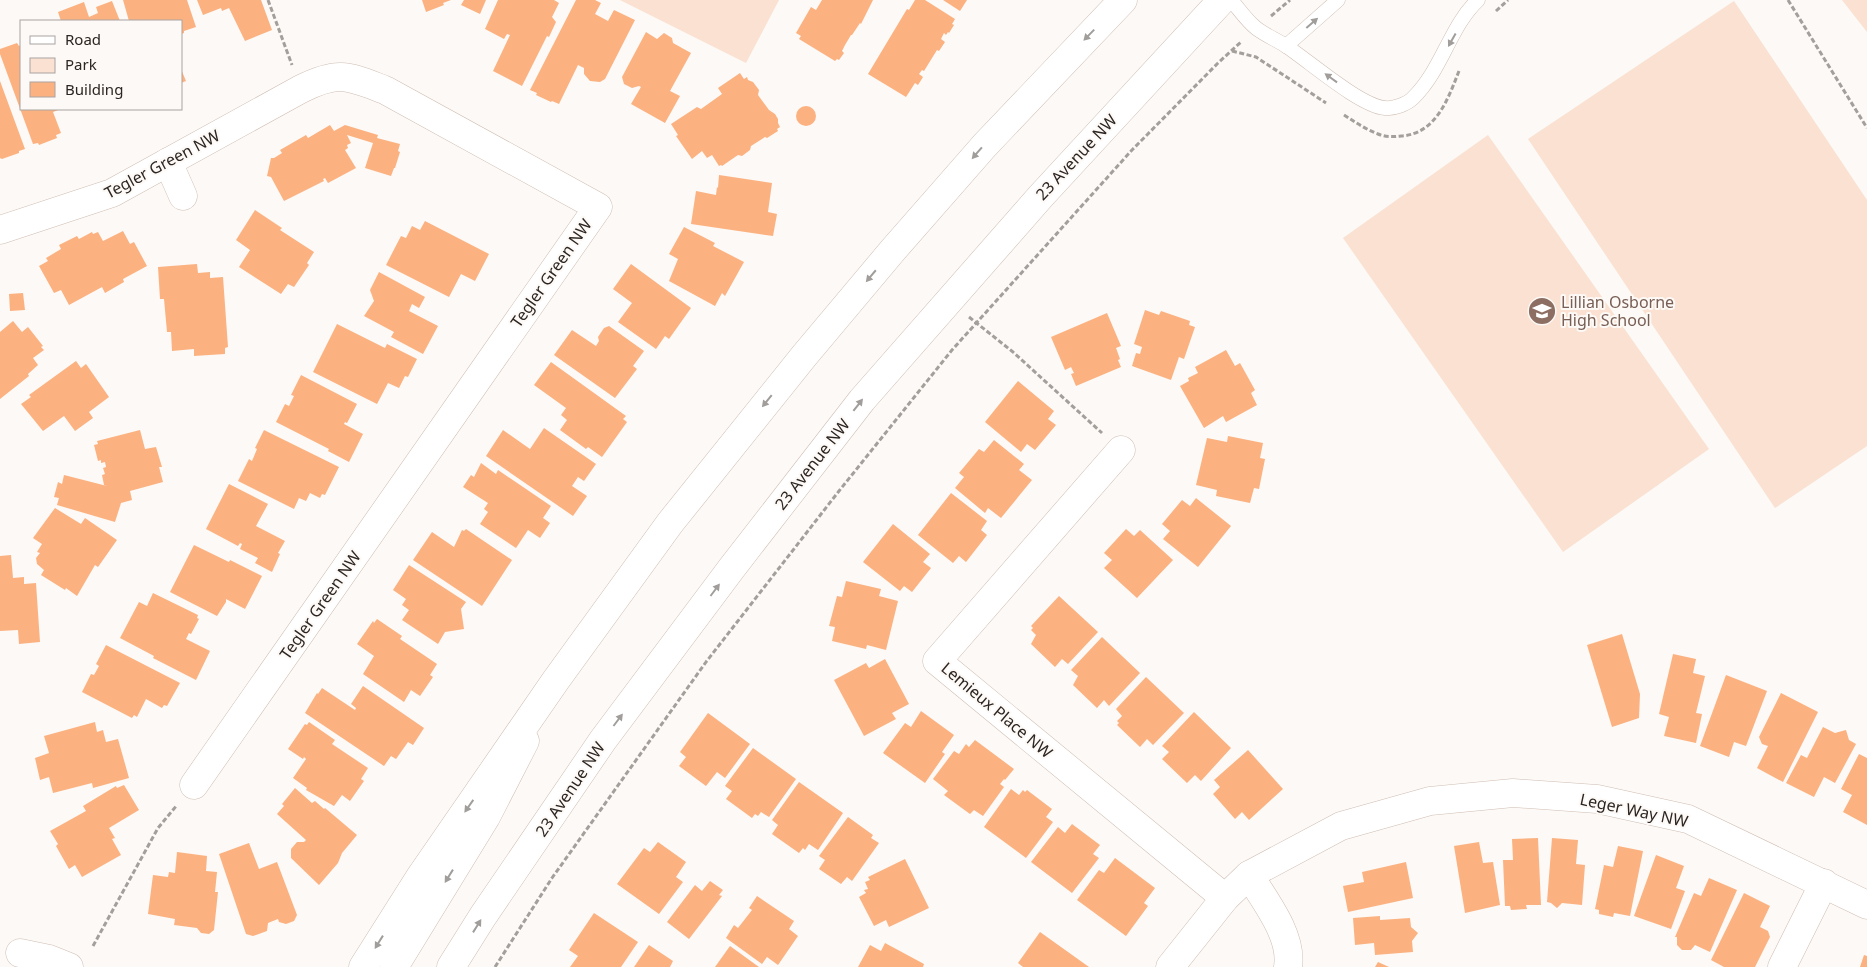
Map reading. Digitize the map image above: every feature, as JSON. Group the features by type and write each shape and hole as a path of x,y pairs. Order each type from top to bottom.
{"street":[{"path":"363,967 420,877 556,680 670,523 886,257 985,145 1123,0"},
{"name":"23 Avenue NW","path":"451,967 483,916 603,740 719,584 862,400 1041,196 1222,0"},
{"name":"Tegler Green NW","path":"0,230 112,193 301,89 326,78 350,77 385,90 598,207 194,786"},
{"path":"168,162 183,196"},
{"name":"Lemieux Place NW","path":"1121,450 937,661 1225,898"},
{"path":"394,967 486,817 556,680"},
{"name":"Leger Way NW","path":"1176,965 1225,898 1249,875 1341,826 1430,801 1514,793 1597,798 1688,819 1867,905"},
{"path":"1249,875 1280,924 1290,958 1288,967"},
{"path":"1782,967 1824,883"},
{"path":"19,954 49,959 69,967"}],"lane":[{"path":"1231,0 1256,28 1286,46 1355,95 1386,108 1398,106 1412,99 1434,72 1464,19 1478,0"},
{"path":"1286,46 1338,0"}],"path":[{"path":"268,0 301,89"},
{"path":"495,967 552,878 706,662 952,350 1132,150 1231,51 1290,0"},
{"path":"1489,17 1508,0"},
{"path":"1788,0 1867,128"},
{"path":"1231,51 1256,57 1334,108"},
{"path":"1342,113 1380,135 1405,136 1420,132 1438,116 1448,99 1460,67"},
{"path":"949,301 1013,352 1121,450"},
{"path":"93,946 158,828 194,786"}],"green space":[{"path":"620,0 779,0 746,63"},
{"path":"1842,0 1867,0 1867,32"},
{"path":"1734,1 1867,200 1867,446 1775,508 1528,139"},
{"path":"1488,135 1709,449 1563,552 1343,238"}],"building":[{"path":"123,0 187,0 196,27 184,31 182,34 182,20 129,20"},
{"path":"197,0 261,0 272,30 245,41 229,8 222,11 221,8 203,15"},
{"path":"422,0 451,0 426,12"},
{"path":"464,0 486,0 480,14 461,5"},
{"path":"498,0 554,0 559,3 552,17 556,22 522,86 493,71 510,35 507,34 504,39 485,29"},
{"path":"576,0 595,0 601,3 595,14 608,21 614,10 635,20 605,79 600,82 590,81 584,74 584,68 578,65 559,104 536,95 537,93 530,90"},
{"path":"822,0 873,0 861,24 845,45 842,51 844,53 839,60 835,61 799,39 801,36 796,33 811,7 816,10"},
{"path":"915,0 925,0 955,19 949,33 946,35 944,33 941,39 945,42 939,51 937,50 924,71 922,70 919,74 923,77 918,85 915,83 906,97 868,74 907,9 909,10"},
{"path":"943,0 967,0 960,11"},
{"path":"112,1 120,20 61,20 58,12 84,2 89,17 98,13 96,7"},
{"path":"646,32 657,39 664,33 672,38 673,43 691,53 670,91 680,96 665,123 631,104 641,87 632,88 624,84 622,77"},
{"path":"17,43 20,46 20,109 0,54 0,49"},
{"path":"182,71 186,81 182,83"},
{"path":"740,73 744,79 747,77 748,80 753,82 759,90 758,95 769,110 775,114 780,127 777,129 778,131 751,146 750,150 742,156 738,155 722,166 719,166 712,155 707,158 702,151 692,159 676,136 678,135 671,124 697,107 701,109 722,94 718,88"},
{"path":"0,81 25,149 2,159 0,158"},
{"path":"806,106 813,109 816,116 813,123 806,126 799,123 796,116 799,109"},
{"path":"21,110 58,110 53,112 61,133 56,135 57,138 39,145 38,143 33,144"},
{"path":"330,125 334,131 345,125 378,135 377,138 400,144 398,151 400,152 391,176 365,168 373,143 347,135 351,143 347,145 348,148 345,150 356,168 328,183 325,178 323,179 324,181 284,201 271,177 267,176 271,158 282,153 280,150 306,135 308,138"},
{"path":"719,175 772,183 768,212 777,214 773,236 691,224 696,191 716,195"},
{"path":"255,210 282,228 280,230 314,252 307,263 309,265 294,287 288,284 281,294 239,267 250,250 236,240"},
{"path":"425,221 489,254 475,281 461,274 449,297 386,265 401,236 406,238 412,226 420,230"},
{"path":"684,227 715,243 713,246 744,262 725,296 722,293 715,306 669,281 678,259 669,254"},
{"path":"123,231 130,244 134,242 147,266 123,279 124,282 105,293 102,287 69,305 61,290 54,293 39,266 48,261 46,258 61,249 59,245 77,236 79,239 92,232 93,234 98,232 103,241"},
{"path":"197,264 198,273 210,272 210,278 223,277 228,347 225,348 225,354 194,356 194,349 172,351 171,332 167,332 164,299 160,299 158,267"},
{"path":"631,264 691,308 669,339 665,336 656,349 618,322 632,303 613,289"},
{"path":"379,272 425,297 419,308 412,304 409,311 438,326 423,354 391,337 394,332 364,316 374,301 370,290"},
{"path":"23,293 25,310 10,311 9,294"},
{"path":"1145,310 1159,315 1161,311 1190,321 1189,325 1195,327 1184,359 1179,357 1171,380 1132,366 1136,353 1140,354 1142,347 1134,344"},
{"path":"1107,313 1121,346 1116,348 1121,367 1076,386 1071,374 1074,373 1071,367 1065,370 1051,337"},
{"path":"13,321 22,332 28,327 44,350 33,358 38,365 28,374 29,376 0,399 0,332"},
{"path":"337,324 385,348 387,344 417,359 408,377 405,376 399,388 388,383 377,404 313,372"},
{"path":"609,326 644,351 633,366 637,369 615,398 554,355 572,330 596,346 599,341 598,337 604,328"},
{"path":"1226,350 1235,366 1240,363 1255,390 1251,393 1257,405 1226,422 1223,416 1204,428 1180,386 1189,381 1188,378 1198,373 1195,367"},
{"path":"76,361 81,368 86,364 109,397 89,412 93,418 75,431 64,416 43,431 21,404 31,397 29,395"},
{"path":"551,362 626,416 623,419 627,422 602,457 588,447 586,449 560,430 567,420 561,415 566,408 534,385"},
{"path":"301,375 357,404 347,423 345,422 344,424 363,434 349,462 328,451 329,449 276,422 285,404 289,406 294,396 291,395"},
{"path":"1018,381 1054,411 1048,419 1056,425 1035,450 1027,444 1021,452 985,422"},
{"path":"544,428 596,464 584,481 578,477 572,486 587,496 573,516 486,456 503,430 530,449"},
{"path":"140,430 145,449 156,447 162,467 159,467 163,482 130,491 132,500 121,503 115,522 57,505 59,498 54,497 58,482 62,484 64,475 107,486 104,485 102,475 105,474 103,468 106,467 105,462 101,463 101,460 98,461 94,445 98,444 97,441"},
{"path":"264,430 339,467 325,495 322,494 320,498 310,493 306,501 299,498 294,509 238,481 249,459 252,461 257,449 255,448"},
{"path":"1228,436 1263,443 1260,458 1265,459 1259,489 1254,488 1250,503 1216,496 1217,490 1196,485 1207,438 1227,442"},
{"path":"994,440 1024,464 1019,470 1032,480 1001,518 988,508 985,513 955,488 964,477 959,473 979,449 984,452"},
{"path":"481,463 496,474 498,470 551,506 543,518 550,523 540,538 528,530 516,548 480,524 488,512 484,509 488,503 463,487 471,475 474,477"},
{"path":"229,484 268,504 256,526 285,541 278,553 280,554 272,572 255,563 258,558 240,549 242,544 240,543 238,546 206,529"},
{"path":"951,493 987,521 981,530 987,535 966,562 959,556 953,563 918,535"},
{"path":"1196,498 1231,526 1198,567 1163,539 1170,531 1162,524 1182,500 1190,506"},
{"path":"55,508 81,524 85,518 117,540 98,567 95,565 77,596 41,575 44,570 37,564 36,558 40,553 37,552 42,544 33,538"},
{"path":"893,524 930,554 923,562 931,568 912,592 904,586 900,591 863,562"},
{"path":"466,529 512,560 482,606 413,560 432,532 454,547 462,530"},
{"path":"1126,529 1134,536 1140,530 1173,560 1137,598 1104,568 1112,560 1104,553"},
{"path":"194,545 262,576 245,609 226,599 217,616 170,592"},
{"path":"11,555 13,578 24,577 24,584 36,583 40,642 19,644 18,630 0,631 0,556"},
{"path":"409,565 466,602 461,609 464,629 445,632 438,644 402,620 409,610 402,605 406,599 393,590"},
{"path":"846,581 881,589 879,596 898,601 886,650 867,645 866,649 832,641 835,627 829,626 837,596 842,597"},
{"path":"153,593 198,615 197,618 199,619 186,639 210,651 196,680 153,658 154,656 120,638 139,602 147,606"},
{"path":"1059,596 1098,632 1068,664 1062,659 1055,667 1031,644 1036,635 1031,630 1033,628 1031,626"},
{"path":"377,619 402,636 400,639 437,664 430,675 433,677 420,696 411,690 404,702 363,674 374,656 357,644 373,621 374,623"},
{"path":"1622,634 1640,694 1639,718 1612,727 1587,645"},
{"path":"1102,637 1140,673 1109,706 1104,700 1097,708 1073,685 1078,676 1071,670"},
{"path":"106,645 180,683 167,706 164,705 162,708 146,699 137,717 134,715 132,718 82,692 91,674 94,675 99,666 96,664"},
{"path":"1673,654 1696,659 1693,673 1705,676 1696,713 1702,714 1696,743 1664,736 1669,717 1659,714"},
{"path":"885,659 909,704 892,713 896,719 864,736 834,680 866,663 869,668"},
{"path":"1726,675 1767,691 1746,746 1734,742 1729,757 1700,746"},
{"path":"1146,677 1184,713 1153,745 1147,739 1140,747 1117,725 1119,723 1117,721 1122,716 1116,709"},
{"path":"363,686 424,728 413,745 408,742 396,759 391,756 384,766 305,713 322,688 355,710 356,708 351,704"},
{"path":"1781,693 1818,712 1783,782 1757,768 1768,746 1762,744 1759,737"},
{"path":"921,711 954,735 942,752 945,754 925,783 883,753 905,723 911,727"},
{"path":"1194,712 1231,748 1201,781 1195,775 1187,783 1162,759 1169,752 1162,746"},
{"path":"708,713 750,744 725,778 717,772 706,786 679,766 686,757 680,752"},
{"path":"95,722 97,732 103,730 106,742 118,739 129,778 93,788 92,783 53,793 49,777 40,780 35,758 49,753 44,736"},
{"path":"309,722 335,740 332,744 368,768 361,779 364,781 350,801 342,795 334,806 306,790 307,788 293,778 306,759 288,749 305,724 307,725"},
{"path":"1823,727 1835,733 1846,730 1849,740 1856,744 1835,783 1824,777 1814,797 1786,783 1801,755 1807,758"},
{"path":"975,740 1014,769 1000,784 1004,787 983,816 974,810 970,814 944,795 948,791 933,779 954,751 959,754 966,744 969,747"},
{"path":"753,748 796,779 769,817 761,812 758,816 755,814 752,818 726,799 732,791 725,786"},
{"path":"1248,750 1283,789 1249,820 1242,812 1235,819 1213,794 1220,787 1214,780"},
{"path":"1859,754 1867,758 1867,825 1843,812 1852,795 1841,789"},
{"path":"799,782 843,813 818,850 809,844 805,850 803,848 799,853 772,834 778,825 772,820"},
{"path":"124,785 139,810 109,828 115,838 112,839 121,855 82,877 75,865 69,869 50,831 86,811 83,806 116,786 117,788"},
{"path":"295,788 312,803 315,801 325,808 357,835 342,853 338,863 319,885 291,858 291,849 297,842 304,842 306,840 277,814 284,806 282,804"},
{"path":"1011,789 1019,795 1023,790 1025,792 1027,790 1052,809 1046,817 1053,822 1026,858 984,827"},
{"path":"848,817 873,835 871,838 879,843 852,881 847,877 841,884 819,869 825,860 819,856"},
{"path":"1072,824 1100,845 1093,854 1099,858 1072,893 1031,862 1058,827 1065,833"},
{"path":"1538,838 1541,905 1526,905 1527,909 1511,910 1510,906 1505,906 1503,860 1513,860 1512,839"},
{"path":"1552,838 1578,840 1576,864 1585,865 1582,905 1562,903 1557,908 1547,902"},
{"path":"658,842 686,862 676,877 683,882 659,914 617,884 644,848 650,852"},
{"path":"1479,842 1483,863 1493,862 1500,905 1465,913 1454,846"},
{"path":"249,843 259,869 277,862 297,915 294,921 286,924 279,922 278,919 268,923 267,931 253,936 246,934 219,854"},
{"path":"1618,846 1643,851 1630,916 1614,913 1613,917 1599,914 1599,910 1595,909 1604,865 1613,867"},
{"path":"177,852 207,856 206,871 217,872 215,892 218,892 214,930 209,934 201,933 197,928 174,925 175,919 148,914 153,875 168,877 169,872 175,873"},
{"path":"1656,855 1684,866 1676,888 1685,891 1671,929 1634,916"},
{"path":"1115,858 1155,888 1144,903 1148,906 1126,936 1077,900 1099,870 1104,873"},
{"path":"905,859 929,908 889,927 886,920 874,926 859,897 866,893 864,890 868,889 865,882 870,880 868,877"},
{"path":"1406,862 1413,898 1348,912 1343,886 1364,882 1362,872"},
{"path":"1709,878 1737,890 1710,952 1695,945 1691,950 1682,950 1677,945 1677,937 1675,937 1694,893 1701,896"},
{"path":"710,881 723,890 719,895 722,896 689,939 667,922 695,885 702,891"},
{"path":"1744,893 1770,906 1760,927 1768,931 1770,937 1755,967 1724,967 1711,960"},
{"path":"757,896 794,921 789,929 798,936 778,965 767,957 762,964 726,938 734,925 738,928 752,910 749,908"},
{"path":"594,913 638,942 621,967 570,967 578,956 569,950"},
{"path":"1380,916 1380,920 1410,918 1411,927 1418,933 1412,941 1413,952 1375,955 1374,943 1355,945 1353,918"},
{"path":"1040,932 1089,967 1023,967 1018,963"},
{"path":"885,943 924,964 923,967 858,967 870,945 881,951"},
{"path":"649,945 673,961 670,967 634,967"},
{"path":"730,946 759,967 715,967"},
{"path":"1864,955 1867,956 1867,967 1860,967"},
{"path":"1378,962 1389,967 1375,967"}],"place":[{"name":"Lillian Osborne High School","path":"1542,311"}]}
